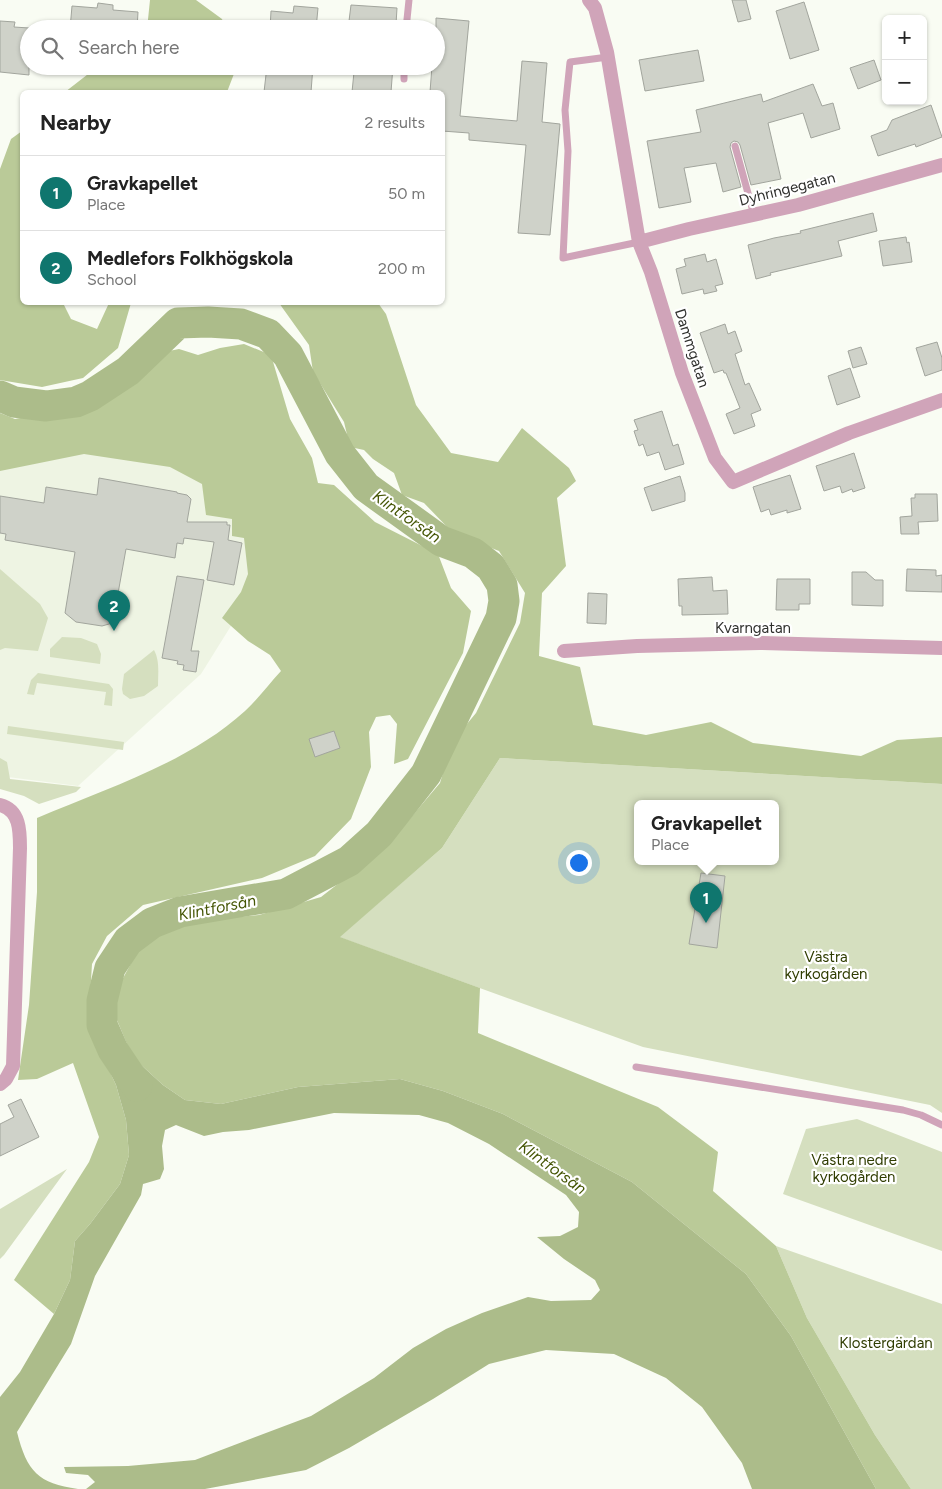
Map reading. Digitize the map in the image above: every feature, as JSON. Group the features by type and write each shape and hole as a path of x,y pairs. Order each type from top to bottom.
{"street":[{"name":"Dammgatan","path":"589,0 595,8 608,57 639,242 651,272 682,373 715,458 733,482 849,434 942,400"},
{"name":"Dyhringegatan","path":"639,242 798,205 942,165"},
{"name":"Kvarngatan","path":"564,652 637,646 760,643 942,648"},
{"path":"0,805 11,811 17,820 20,830 14,1066 6,1079 0,1084"}],"lane":[{"path":"407,20 409,0"},
{"path":"608,57 570,62 565,110 568,151 563,258 639,242"},
{"path":"735,146 754,215"},
{"path":"636,1067 903,1110 921,1115 942,1125"}],"shaded area":[{"path":"150,0 196,0 222,20 148,20"},
{"path":"87,75 234,75 228,90 68,90"},
{"path":"20,132 20,305 64,305 71,319 97,329 108,305 130,305 118,348 83,378 42,387 0,380 0,169 11,139"},
{"path":"280,305 379,305 386,314 416,405 451,453 498,462 522,428 569,468 576,481 557,498 566,566 542,593 539,656 580,667 593,725 646,735 711,722 753,743 861,756 897,740 942,737 942,784 500,758 442,848 340,937 480,988 478,1033 658,1107 718,1152 713,1191 776,1246 807,1318 875,1435 911,1489 876,1489 791,1336 746,1274 632,1182 503,1114 443,1091 400,1079 298,1087 221,1104 185,1100 163,1085 139,1063 127,1044 114,1013 121,982 143,941 195,921 259,915 321,897 361,866 402,828 440,783 452,742 476,713 520,623 525,593 499,551 453,533 424,503 402,495 394,473 373,459 364,450 350,447 344,422 313,372 309,345"},
{"path":"244,344 271,355 290,419 312,458 318,483 334,485 375,522 438,554 451,588 471,611 463,653 408,759 394,764 397,724 390,715 376,717 369,732 371,767 351,819 315,856 262,878 143,905 107,936 92,964 89,1013 102,1055 116,1085 126,1120 129,1155 120,1184 75,1241 70,1280 54,1314 14,1280 89,1162 99,1137 73,1063 37,1079 18,1080 29,1005 37,892 37,818 146,773 198,745 223,729 245,711 281,671 270,655 248,641 222,618 241,592 248,574 244,538 232,536 232,519 206,515 202,484 170,467 84,454 0,471 0,413 15,419 70,409 78,413 86,413 98,402 129,385 159,353 179,349 198,355 220,348"},
{"path":"0,435 149,449 268,506 254,589 201,674 78,786 0,776"}],"green space":[{"path":"0,569 40,604 48,618 38,651 5,648 0,650"},
{"path":"62,637 81,638 97,644 101,654 100,664 50,657 50,649"},
{"path":"154,650 158,663 158,686 144,696 130,699 123,694 124,674"},
{"path":"38,673 109,684 113,689 112,706 104,705 106,692 37,683 34,695 27,694 31,680"},
{"path":"8,726 124,742 123,750 7,734"},
{"path":"0,758 7,762 10,779 81,787 76,792 39,804 24,796 0,789"},
{"name":"Västra kyrkogården","path":"500,758 942,784 942,1113 930,1105 643,1047 339,937 442,848"},
{"name":"Västra nedre kyrkogården","path":"857,1119 942,1152 942,1251 783,1194 806,1129"},
{"path":"67,1169 4,1255 0,1259 0,1209"},
{"name":"Klostergärdan","path":"776,1246 942,1304 942,1489 911,1489 875,1435 807,1318"}],"water":[{"path":"127,1044 139,1063 163,1085 185,1100 221,1104 298,1087 400,1079 443,1091 503,1114 632,1182 746,1274 791,1336 876,1489 752,1489 742,1463 702,1407 666,1378 614,1354 546,1350 489,1364 349,1448 306,1470 205,1489 86,1489 95,1482 88,1475 66,1473 64,1467 128,1466 195,1460 311,1416 374,1378 413,1348 446,1329 482,1313 528,1297 551,1301 591,1300 600,1290 595,1280 564,1259 537,1237 560,1236 578,1227 579,1212 566,1195 489,1144 448,1123 419,1115 334,1113 249,1130 204,1136 176,1125 165,1130 162,1146 164,1169 160,1179 143,1184 141,1195 95,1276 71,1344 17,1432 25,1457 36,1473 53,1483 78,1489 0,1489 0,1397 20,1372 54,1314 70,1280 75,1241 120,1184 129,1155 126,1120 116,1085 102,1055"}],"building":[{"path":"732,0 746,0 751,19 738,22"},
{"path":"804,2 819,50 790,59 776,11"},
{"path":"98,3 113,5 113,10 138,12 138,20 71,20 72,6 97,8"},
{"path":"351,5 397,8 396,20 349,20"},
{"path":"294,6 318,8 317,20 270,20 271,11 293,13"},
{"path":"436,18 469,21 460,116 517,121 522,61 547,63 542,122 560,124 550,235 518,233 526,145 469,140 469,133 445,131 445,90 430,90 431,75 445,75 445,20 436,20"},
{"path":"0,21 15,22 14,27 20,27 20,74 0,72"},
{"path":"698,50 704,81 645,91 639,60"},
{"path":"874,60 881,80 858,89 850,68"},
{"path":"266,75 312,75 311,90 264,90"},
{"path":"354,75 392,75 391,90 352,90"},
{"path":"813,84 822,106 833,103 840,129 811,138 803,113 768,123 781,179 751,185 740,145 734,141 730,147 741,187 723,192 716,163 684,168 691,202 659,208 647,141 701,132 696,110 761,94 763,102"},
{"path":"931,105 942,137 916,147 915,144 878,156 871,136 887,130 892,120"},
{"path":"873,213 877,231 838,241 842,256 770,273 771,275 756,279 748,245 801,233 800,231"},
{"path":"906,237 907,243 909,242 912,262 883,266 879,241"},
{"path":"705,254 707,262 716,259 723,284 715,286 717,291 704,294 703,289 682,294 676,269 686,266 684,259"},
{"path":"725,324 728,334 735,331 742,351 735,354 745,385 749,383 761,410 751,414 755,426 734,434 726,414 740,408 726,373 723,370 714,373 700,333"},
{"path":"937,342 942,358 942,370 925,376 916,348"},
{"path":"861,347 867,364 853,368 848,351"},
{"path":"850,368 860,397 837,405 828,376"},
{"path":"662,411 673,446 678,444 684,464 665,470 659,452 647,456 643,444 639,446 634,431 638,430 634,420"},
{"path":"854,453 865,488 853,492 852,489 842,493 840,486 824,491 816,466"},
{"path":"790,475 801,509 787,513 787,510 771,515 769,509 761,512 753,487"},
{"path":"680,476 685,493 685,501 652,511 644,488"},
{"path":"99,478 187,495 191,499 187,522 227,522 227,525 230,525 228,540 242,543 234,585 207,580 214,542 184,538 183,544 177,543 175,558 126,549 117,599 124,605 123,612 115,618 116,622 102,626 76,622 65,613 75,552 5,540 6,534 0,533 0,496 44,503 46,487 97,495"},
{"path":"915,494 937,494 938,521 918,522 919,534 901,534 900,517 912,516 911,498 915,498"},
{"path":"907,569 936,570 936,576 942,575 942,592 906,591"},
{"path":"852,572 866,572 875,580 883,580 883,606 852,605"},
{"path":"177,576 204,580 191,651 199,651 196,672 183,670 184,665 177,664 178,661 162,658"},
{"path":"712,577 713,591 727,590 728,614 682,615 682,606 679,606 678,579"},
{"path":"777,579 810,579 810,604 799,604 799,610 776,610"},
{"path":"588,593 607,594 606,624 587,623"},
{"path":"334,731 340,748 315,757 309,739"},
{"path":"701,873 725,876 717,948 689,944"},
{"path":"21,1099 39,1137 0,1156 0,1124 14,1117 8,1105"}],"waterway":[{"name":"Klintforsån","path":"0,396 14,402 46,406 76,402 90,396 128,371 178,323 241,324 268,334 288,355 340,454 366,487 441,541 473,553 491,567 502,585 504,601 501,618 426,774 379,834 349,861 286,894 180,912 152,923 128,941 110,968 102,1001 102,1025 113,1050 137,1086"}],"place":[{"name":"Medlefors Folkhögskola","path":"114,631"},
{"name":"Gravkapellet","path":"706,923"}]}
